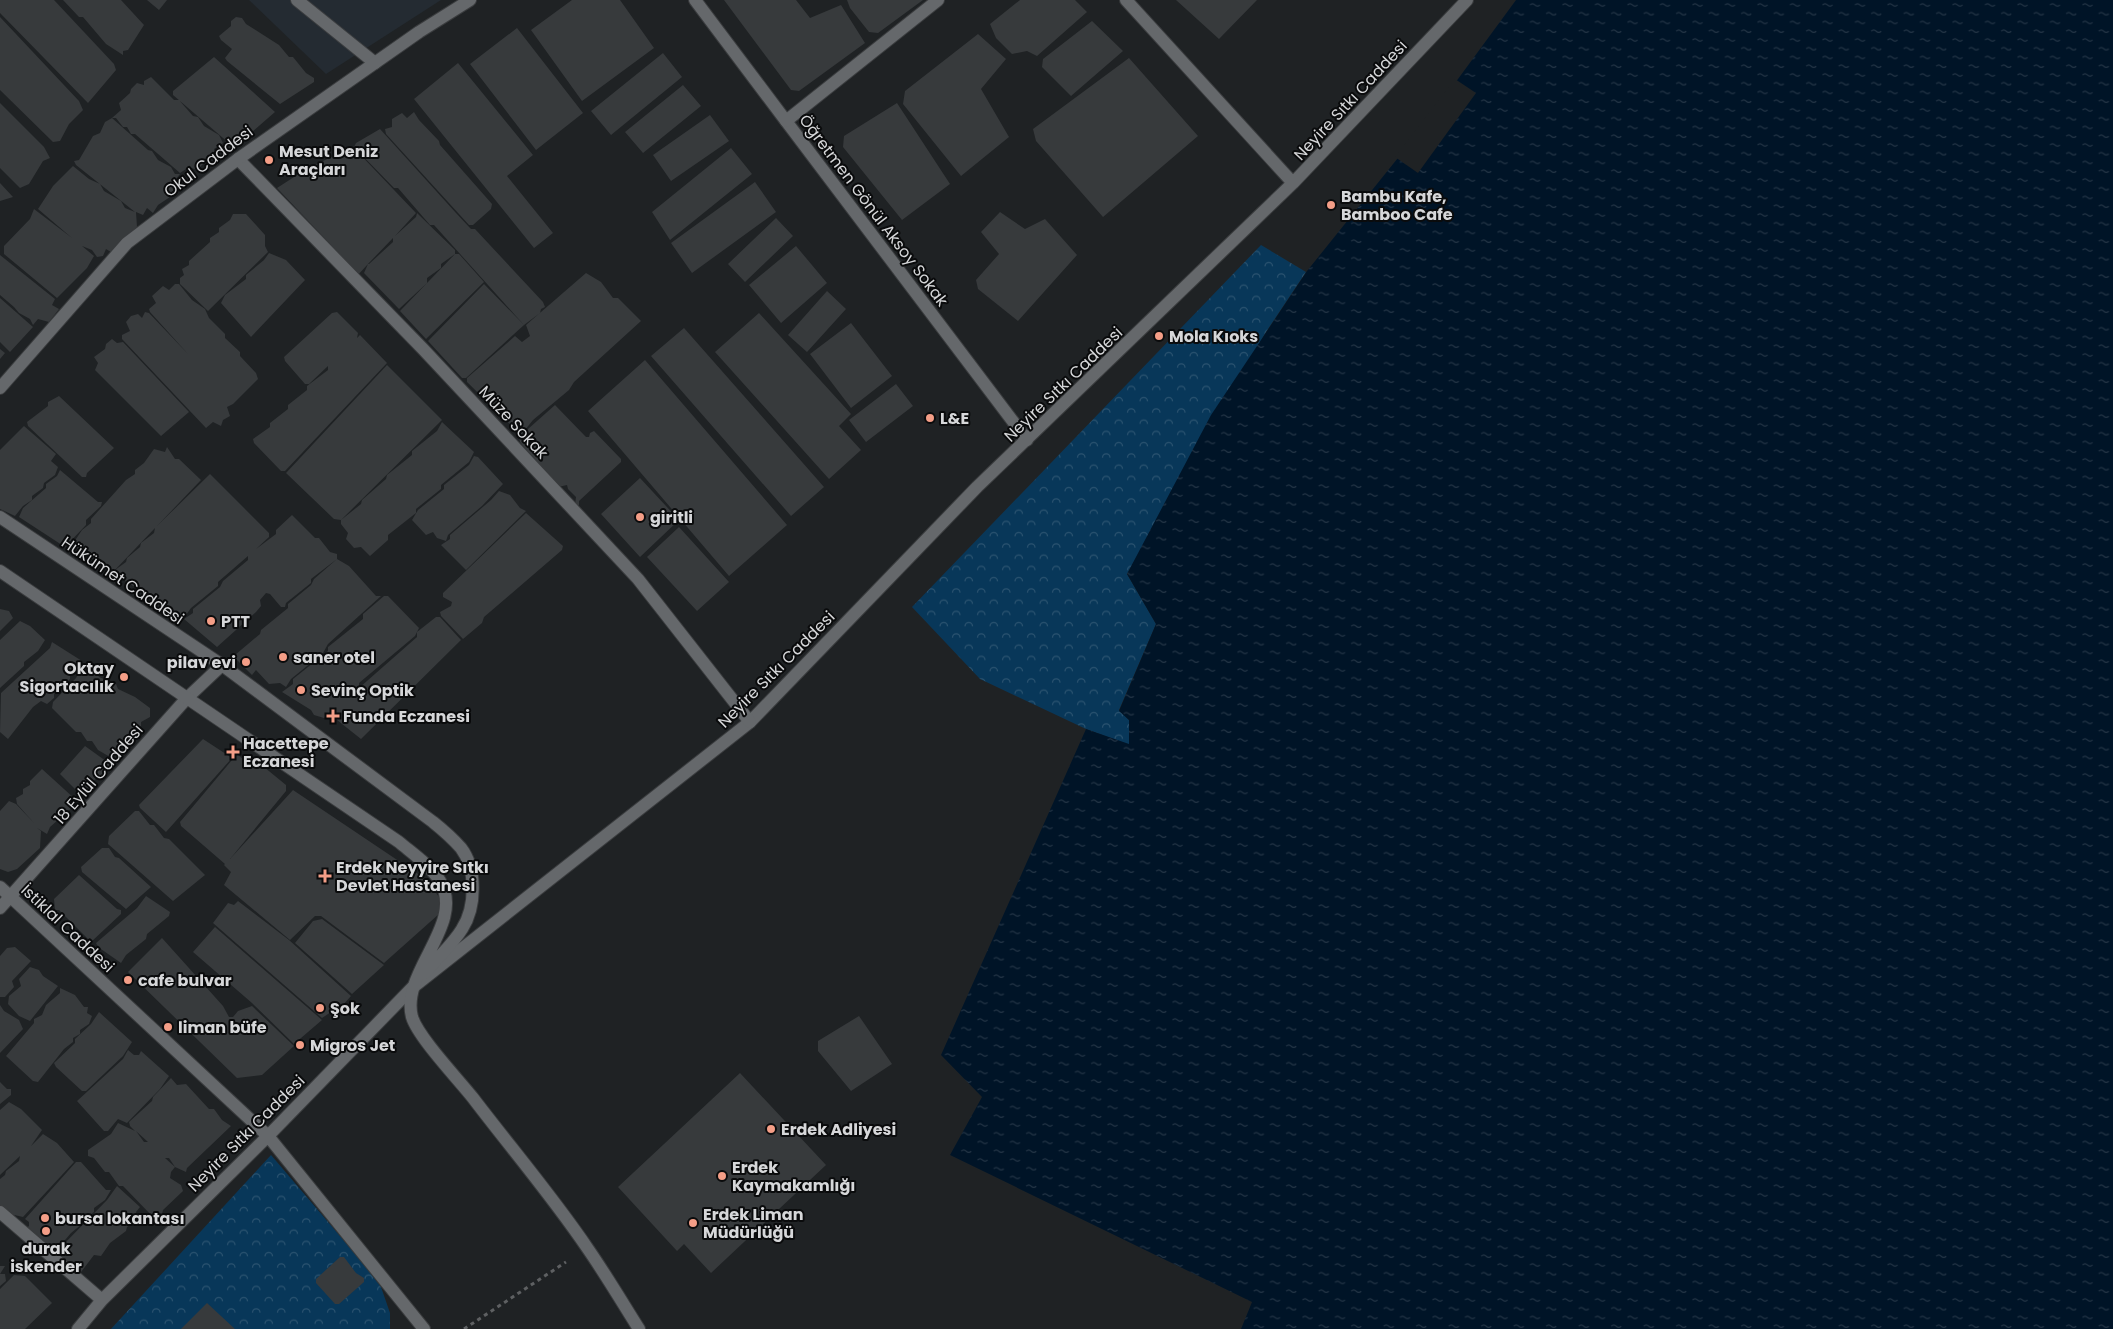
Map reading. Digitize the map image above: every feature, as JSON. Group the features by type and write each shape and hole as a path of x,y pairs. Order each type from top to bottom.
{"street":[{"path":"297,0 375,63"},
{"name":"Okul Caddesi","path":"0,388 127,243 238,159 375,63 470,0"},
{"name":"Öğretmen Gönül Aksoy Sokak","path":"694,0 1027,440"},
{"path":"786,121 938,0"},
{"path":"1126,0 1293,183"},
{"name":"Neyire Sıtkı Caddesi","path":"78,1329 102,1300 268,1136 412,988 750,722 963,502 1293,183 1467,0"},
{"name":"Müze Sokak","path":"238,159 423,349 638,579 750,722"},
{"name":"Hükümet Caddesi","path":"0,517 222,665 434,822 462,850 473,884 468,918 462,929 412,988"},
{"path":"0,571 399,842 440,880 444,891 443,924 412,988 412,1016 424,1038 455,1075 587,1248 639,1329"},
{"name":"18 Eylül Caddesi","path":"0,908 187,698 222,665"},
{"name":"İstiklal Caddesi","path":"0,887 268,1136 424,1329"},
{"path":"0,1212 102,1300"}],"path":[{"path":"464,1329 587,1248"}],"shaded area":[{"path":"249,0 441,0 326,74"}],"green space":[{"path":"1261,245 1306,272 1266,332 1127,574 1156,624 1119,710 1129,720 1129,745 1086,729 980,679 912,607"},
{"path":"271,1155 363,1263 381,1287 390,1313 390,1329 111,1329"}],"water":[{"path":"1516,0 2113,0 2113,1329 1241,1329 1252,1302 950,1155 982,1097 941,1055 1086,729 1129,744 1129,720 1119,711 1156,624 1127,574 1211,415 1307,271 1422,128"}],"pier":[{"path":"1455,79 1476,93 1418,173 1395,157"}],"building":[{"path":"0,0 54,0 114,64 116,70 88,103 0,13"},
{"path":"63,0 121,0 144,25 128,50 123,51 123,55 106,44 83,17 79,17"},
{"path":"147,0 167,0 159,10"},
{"path":"572,0 620,0 654,48 582,101 531,30"},
{"path":"724,0 796,0 810,18 841,5 865,43 799,91 791,90"},
{"path":"847,0 923,0 878,33 869,32 850,8"},
{"path":"1020,0 1075,0 1087,12 1037,56 1027,51 1012,54 996,38 990,24"},
{"path":"1176,0 1257,0 1219,39"},
{"path":"0,17 79,101 83,110 69,124 60,141 53,142 0,90"},
{"path":"236,17 242,18 246,24 279,45 289,57 293,57 306,73 314,78 314,82 280,104 227,61 225,58 232,49 219,36 231,26 231,21"},
{"path":"1092,21 1123,51 1071,96 1042,67 1043,59"},
{"path":"517,28 583,113 536,150 470,64"},
{"path":"978,34 1006,59 981,89 1009,137 961,176 903,104 905,91"},
{"path":"663,53 682,77 611,135 591,111"},
{"path":"214,57 275,112 252,132 244,130 241,136 230,144 173,95 173,91"},
{"path":"1129,58 1198,136 1103,217 1036,141 1033,129"},
{"path":"458,63 533,155 507,176 553,233 534,248 414,99"},
{"path":"151,77 174,100 179,100 193,116 198,117 204,126 219,135 223,143 214,149 216,156 211,156 197,170 189,167 180,173 135,134 131,134 127,127 123,127 116,118 112,118 121,110 119,103 130,93 131,89 137,83 144,85 144,81"},
{"path":"683,85 701,106 643,153 625,132"},
{"path":"0,103 44,147 50,158 43,161 29,184 20,188 0,168"},
{"path":"897,103 950,184 902,220 843,147 844,136"},
{"path":"414,112 439,141 440,145 492,204 491,209 473,225 469,225 386,134 385,129 392,127 392,119 402,113 407,118"},
{"path":"710,115 729,141 671,181 653,155"},
{"path":"112,118 148,150 152,151 158,160 171,167 175,174 180,174 175,180 179,187 170,193 170,197 158,205 153,213 147,208 143,215 136,212 137,227 114,254 106,249 103,256 97,257 92,250 82,246 94,256 87,268 57,298 4,254 4,246 30,219 34,209 72,238 38,209 53,186 73,166 89,179 100,184 76,165 74,161 79,160 93,136 100,133 105,122","holes":["100,184 135,212 125,208 121,201 104,191"]},
{"path":"380,129 471,229 475,229 543,302 545,307 541,309 540,313 524,325 434,225 430,225 398,188 394,188 354,147 356,143"},
{"path":"353,147 416,213 395,236 416,217 417,213 455,250 455,254 441,264 441,268 427,278 427,283 399,309 364,273 368,264 357,276 335,254 331,245 277,188 308,168","holes":["393,238 393,242 368,264"]},
{"path":"731,148 752,174 670,240 652,212"},
{"path":"755,182 776,212 692,273 671,243"},
{"path":"0,183 13,197 0,201"},
{"path":"1000,212 1025,229 1045,219 1077,255 1018,321 978,289 976,280 999,254 981,232"},
{"path":"233,214 246,214 265,235 265,246 268,252 208,311 180,284 180,278 184,275 182,269 189,265 189,261 210,242 210,238 219,232 219,228 230,220"},
{"path":"776,218 793,236 745,282 728,264"},
{"path":"796,246 827,283 781,323 749,285"},
{"path":"269,253 286,260 305,280 251,337 221,303 225,295 246,279 246,275 264,260"},
{"path":"455,254 459,254 484,282 426,339 400,311"},
{"path":"0,255 55,299 52,305 59,309 49,322 38,319 33,325 30,319 19,313 0,295"},
{"path":"586,273 601,282 613,298 618,298 641,321 574,382 569,390 533,420 521,435 467,382 467,378 515,336 522,342 530,336 526,325"},
{"path":"175,284 179,284 192,300 205,309 209,318 225,334 225,338 240,352 240,356 256,373 258,379 233,404 227,407 230,416 223,420 221,426 213,422 206,428 122,339 122,335 130,331 126,322 131,316 138,314 142,318 145,312 149,313 188,354 149,309 156,303 152,296 163,286 169,290"},
{"path":"484,284 524,325 466,378 462,378 428,341"},
{"path":"827,291 846,309 807,352 788,335"},
{"path":"0,298 33,327 10,352 0,342"},
{"path":"337,312 358,333 357,338 360,335 387,363 285,471 281,471 254,443 253,439 270,427 270,423 288,409 288,405 307,390 307,386 328,370 328,366 309,384 305,384 285,361 284,357 332,313"},
{"path":"759,313 851,414 839,426 861,450 829,479 715,352"},
{"path":"851,323 892,376 851,408 810,354"},
{"path":"684,328 824,487 791,516 651,356"},
{"path":"112,339 117,343 123,342 189,412 161,436 95,370 98,363 94,357 105,349 106,344"},
{"path":"0,349 5,353 0,359"},
{"path":"645,360 787,525 729,576 588,411"},
{"path":"387,365 442,420 341,520 334,519 286,473"},
{"path":"896,384 913,406 866,442 849,420"},
{"path":"59,396 114,448 87,473 86,477 82,477 28,426 27,422 48,406 48,402"},
{"path":"555,405 586,437 589,437 590,433 594,431 621,459 621,462 579,501 579,505 575,505 576,497 568,489 567,485 558,487 548,478 520,442 519,437"},
{"path":"442,422 474,452 469,462 441,485 441,489 416,509 416,513 388,535 388,540 370,556 361,547 354,548 346,539 348,533 341,524 341,520 361,504 362,500 386,479 387,475 412,455 412,451 437,431"},
{"path":"24,426 56,454 51,461 58,467 55,475 44,483 43,488 32,496 32,500 23,506 15,516 0,509 0,450"},
{"path":"167,447 175,459 179,459 201,480 157,526 210,474 269,533 269,537 256,549 276,534 276,530 292,515 315,538 319,538 330,552 337,554 337,559 311,579 311,583 286,603 285,607 281,607 270,594 266,593 260,600 261,606 256,612 217,647 184,619 193,613 193,609 220,587 223,581 248,560 248,556 218,582 218,586 191,608 183,619 115,574 115,570 126,562 127,558 140,547 141,543 154,533 155,528 113,572 72,545 82,530 91,523 91,519 126,480 135,474 135,470 144,463 154,449 165,452"},
{"path":"474,456 478,457 503,484 482,506 448,535 446,541 437,538 433,532 426,535 412,520 418,510 444,489 444,485 469,465"},
{"path":"60,470 98,502 102,502 101,506 86,520 86,525 65,547 19,517 23,508 46,488 46,484 57,476"},
{"name":"giritli","path":"640,478 679,520 640,557 601,514"},
{"path":"499,491 510,495 520,508 526,511 466,570 441,545 450,539 450,535"},
{"path":"526,513 563,546 562,550 484,617 482,623 463,639 441,616 440,612 451,606 452,602 443,597 443,593"},
{"path":"679,527 729,582 697,611 647,557"},
{"path":"337,559 349,566 376,596 381,596 328,644 323,653 291,679 286,687 280,683 269,684 256,670 252,675 236,659 235,655 288,608 288,604 311,585 314,579"},
{"path":"384,596 388,596 419,628 417,632 436,617 440,617 461,640 361,739 332,716 332,712 336,707 324,718 314,715 311,710 282,692 293,684 293,679 328,651 328,647 363,619 363,614","holes":["417,632 417,637 359,688 359,683 415,636"]},
{"path":"0,609 9,611 13,618 0,631"},
{"path":"20,621 30,626 45,640 38,651 24,662 24,666 0,688 0,640"},
{"path":"52,642 82,661 77,671 70,675 70,679 54,694 54,698 47,704 41,701 33,707 8,739 0,732 1,693 50,648"},
{"path":"82,667 116,684 118,689 135,697 150,708 150,717 141,722 141,726 127,737 127,741 115,749 110,757 98,750 92,741 87,741 81,732 76,732 52,708 53,702 76,678"},
{"path":"203,739 232,758 166,832 139,805"},
{"path":"85,746 110,764 110,768 92,782 84,793 78,792 60,774"},
{"name":"Erdek Neyyire Sıtkı Devlet Hastanesi","path":"237,754 249,764 253,758 286,785 286,791 230,859 293,790 427,880 439,897 439,914 384,963 321,916 315,916 290,940 224,885 231,872 225,864 181,826 180,822"},
{"path":"42,769 75,799 75,805 50,827 47,834 37,828 41,831 40,848 17,869 8,872 0,869 0,811 9,801 16,804 34,823 17,804 16,798 23,794 23,789 30,785 30,781"},
{"path":"135,811 139,811 150,825 154,825 164,838 169,839 205,875 173,901 108,844 109,836"},
{"path":"102,848 109,848 115,857 119,858 151,887 126,909 82,872 81,867"},
{"path":"79,875 117,909 121,910 121,914 91,942 59,910 55,910 54,899"},
{"path":"146,896 170,912 169,916 147,934 146,939 126,955 121,963 98,947 96,943 137,908"},
{"path":"238,901 289,940 351,996 335,1014 331,1012 322,1018 213,923 228,903 234,905"},
{"path":"322,919 384,965 352,994 295,943 313,921"},
{"path":"215,927 322,1020 294,1044 252,1003 193,952"},
{"path":"162,938 223,1006 229,1017 233,1017 238,1011 252,1006 294,1046 262,1075 237,1078 128,972"},
{"path":"15,947 31,961 12,981 14,987 5,997 0,997 0,956 7,948"},
{"path":"30,967 39,970 43,976 58,986 30,1021 19,1016 8,1004 9,996 21,986 19,979"},
{"path":"60,988 75,995 84,1007 88,1007 87,1013 92,1016 89,1024 80,1030 80,1034 73,1038 73,1042 64,1049 38,1082 33,1081 6,1056 34,1023 34,1019 42,1015 46,1005 60,993"},
{"path":"0,1005 4,1011 19,1020 23,1029 0,1053"},
{"path":"99,1012 132,1042 123,1056 86,1091 82,1091 54,1063 75,1043 75,1039 91,1024"},
{"path":"859,1016 892,1064 851,1091 818,1051 818,1041"},
{"path":"128,1050 134,1055 139,1055 141,1051 169,1076 160,1089 127,1123 118,1119 108,1131 104,1131 77,1101 123,1059"},
{"name":"Erdek Kaymakamlığı","path":"740,1073 826,1165 711,1273 684,1244 677,1251 618,1187"},
{"path":"171,1078 177,1085 186,1084 209,1109 214,1109 222,1120 231,1126 187,1168 186,1172 175,1167 171,1172 170,1178 181,1185 183,1191 163,1210 162,1214 154,1218 123,1186 119,1186 109,1172 105,1172 94,1158 88,1156 88,1150 111,1134 118,1123 135,1131 129,1122 152,1101 153,1097","holes":["136,1131 148,1142 144,1142","165,1158 169,1158 175,1167"]},
{"path":"0,1082 7,1089 11,1089 11,1095 0,1104"},
{"path":"9,1102 21,1109 42,1130 31,1146 43,1134 57,1143 74,1162 23,1217 10,1214 0,1205 0,1179 5,1175 6,1171 19,1161 20,1156 0,1175 0,1110"},
{"path":"76,1162 81,1162 106,1190 111,1190 105,1200 94,1208 94,1212 83,1220 82,1224 71,1233 54,1253 24,1230 29,1226 29,1222 25,1219"},
{"path":"117,1186 140,1207 136,1212 138,1219 110,1243 101,1256 94,1255 78,1276 57,1255 62,1246 107,1200"},
{"path":"340,1257 344,1257 356,1273 364,1278 364,1282 339,1304 335,1304 316,1283 316,1279"},
{"path":"0,1266 5,1266 0,1274"},
{"path":"0,1274 5,1274 6,1281 0,1286"},
{"path":"14,1275 25,1276 52,1303 25,1329 0,1329 0,1289"},
{"path":"207,1303 235,1329 181,1329"}],"place":[{"name":"Mesut Deniz Araçları","path":"269,160"},
{"name":"Bambu Kafe, Bamboo Cafe","path":"1331,205"},
{"name":"Mola Kıoks","path":"1159,336"},
{"name":"L&E","path":"930,418"},
{"name":"giritli","path":"640,517"},
{"name":"PTT","path":"211,621"},
{"name":"saner otel","path":"283,657"},
{"name":"pilav evi","path":"246,662"},
{"name":"Oktay Sigortacılık","path":"124,677"},
{"name":"Sevinç Optik","path":"301,690"},
{"name":"Funda Eczanesi","path":"333,716"},
{"name":"Hacettepe Eczanesi","path":"233,752"},
{"name":"Erdek Neyyire Sıtkı Devlet Hastanesi","path":"325,876"},
{"name":"cafe bulvar","path":"128,980"},
{"name":"Şok","path":"320,1008"},
{"name":"liman büfe","path":"168,1027"},
{"name":"Migros Jet","path":"300,1045"},
{"name":"Erdek Adliyesi","path":"771,1129"},
{"name":"Erdek Kaymakamlığı","path":"722,1176"},
{"name":"bursa lokantası","path":"45,1218"},
{"name":"Erdek Liman Müdürlüğü","path":"693,1223"},
{"name":"durak iskender","path":"46,1231"}]}
